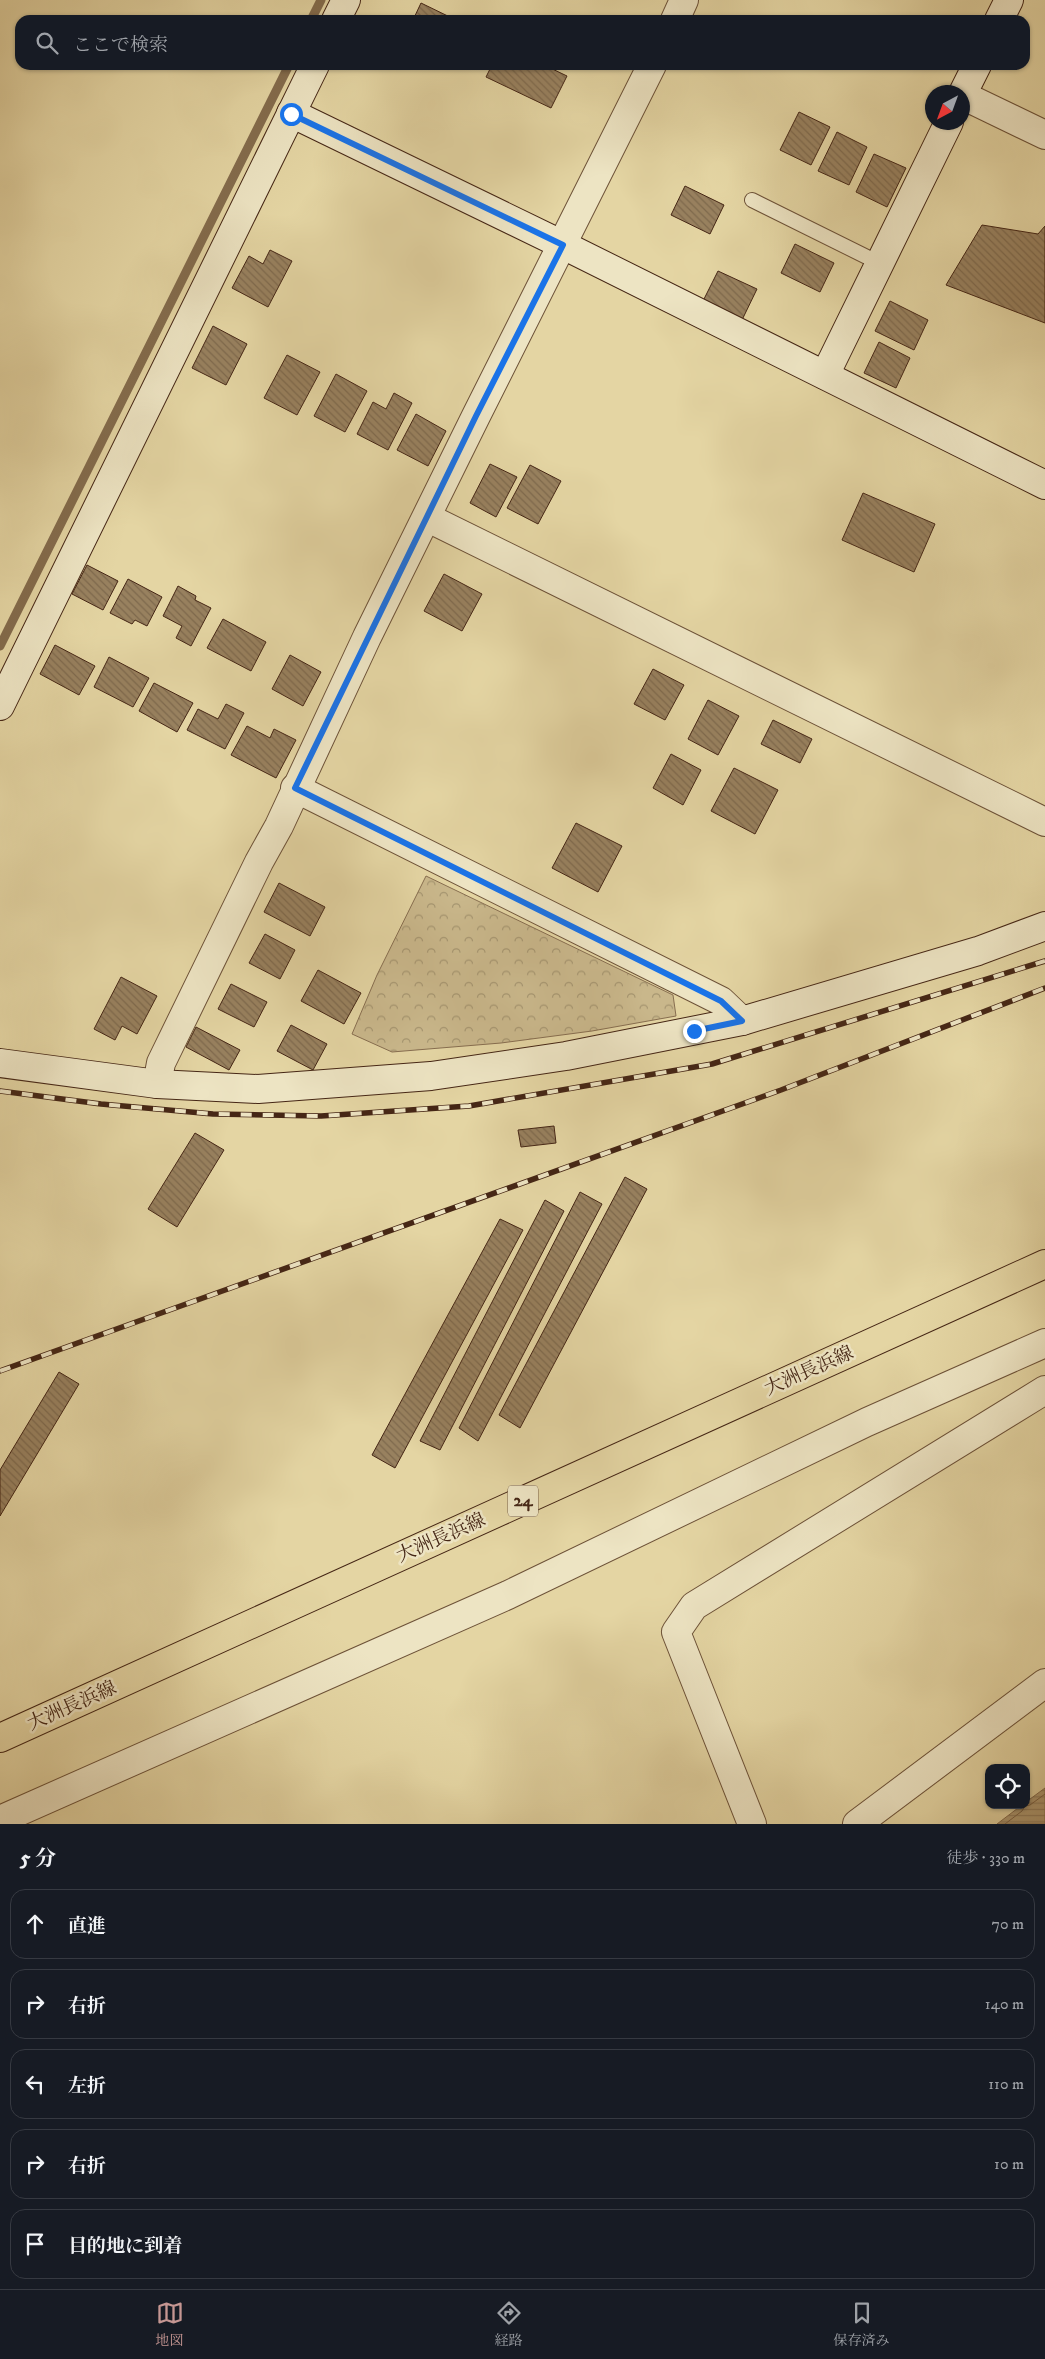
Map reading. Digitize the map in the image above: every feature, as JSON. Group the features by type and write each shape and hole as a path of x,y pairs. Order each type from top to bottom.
{"main road":[{"name":"大洲長浜線","path":"0,1738 1045,1264"}],"street":[{"path":"338,15 346,0"},
{"path":"676,15 684,0"},
{"path":"1002,15 1009,0"},
{"path":"0,706 313,70"},
{"path":"156,1084 161,1063 259,862 279,826 295,788 476,416 650,70"},
{"path":"967,85 974,70"},
{"path":"970,99 1045,135"},
{"path":"291,114 826,374 1045,485"},
{"path":"826,374 945,130"},
{"path":"428,518 1045,822"},
{"path":"295,788 721,1001 742,1021"},
{"path":"0,1063 156,1084 258,1089 397,1080 566,1056 742,1021 978,951 1045,926"},
{"path":"0,1820 508,1595 868,1422 1045,1343"},
{"path":"752,1824 676,1632 694,1606 1045,1390"},
{"path":"857,1824 1045,1683"}],"lane":[{"path":"752,200 879,263"}],"green space":[{"path":"426,876 673,995 676,1016 592,1031 501,1043 392,1052 352,1034 377,975"}],"water":[{"path":"1045,1788 1045,1824 997,1824 1017,1809 1030,1809 1030,1799"}],"building":[{"path":"421,3 446,15 415,15"},
{"path":"490,70 554,70 567,76 551,108 486,77"},
{"path":"799,112 830,127 811,165 780,150"},
{"path":"837,132 867,147 849,185 818,171"},
{"path":"874,154 906,168 887,207 856,192"},
{"path":"685,186 724,205 710,234 671,215"},
{"path":"982,225 1038,234 1045,226 1045,323 946,285"},
{"path":"795,244 834,263 820,292 781,273"},
{"path":"270,250 292,261 268,307 232,288 249,256 263,264"},
{"path":"718,271 757,289 742,320 703,301"},
{"path":"890,301 928,320 914,350 875,331"},
{"path":"213,326 247,344 226,385 192,368"},
{"path":"879,342 910,358 896,388 864,373"},
{"path":"287,355 320,372 297,415 264,398"},
{"path":"336,374 367,391 345,432 314,416"},
{"path":"394,393 412,403 388,450 357,434 373,402 386,409"},
{"path":"416,414 446,431 428,466 397,450"},
{"path":"490,464 517,477 496,517 470,503"},
{"path":"530,465 561,481 538,524 507,508"},
{"path":"863,493 935,524 914,572 842,540"},
{"path":"87,565 118,581 103,610 72,594"},
{"path":"444,574 482,594 462,631 424,611"},
{"path":"128,579 162,597 147,626 135,620 132,624 110,613"},
{"path":"178,586 196,596 195,600 211,608 191,646 176,638 182,626 163,616"},
{"path":"223,619 266,642 251,671 207,648"},
{"path":"55,645 95,666 79,695 40,674"},
{"path":"290,655 321,672 303,706 272,689"},
{"path":"109,657 149,678 133,707 94,687"},
{"path":"653,669 684,685 665,720 634,704"},
{"path":"154,683 193,703 177,732 139,711"},
{"path":"708,700 739,716 718,755 688,739"},
{"path":"226,704 244,713 225,749 187,730 198,709 218,719"},
{"path":"773,720 812,739 800,763 761,744"},
{"path":"247,726 270,738 274,729 296,740 276,778 231,755"},
{"path":"671,754 701,770 683,805 653,788"},
{"path":"734,768 778,790 755,834 711,811"},
{"path":"576,823 622,846 598,892 552,868"},
{"path":"279,883 325,907 310,936 264,912"},
{"path":"265,934 295,950 280,979 249,963"},
{"path":"318,970 361,993 344,1024 301,1001"},
{"path":"121,977 157,996 137,1034 122,1026 115,1040 94,1029"},
{"path":"231,984 267,1002 254,1027 218,1009"},
{"path":"291,1025 327,1044 313,1070 277,1051"},
{"path":"196,1027 240,1050 229,1070 186,1047"},
{"path":"554,1126 556,1143 521,1147 518,1130"},
{"path":"195,1133 224,1150 177,1227 148,1209"},
{"path":"625,1177 647,1189 520,1428 499,1415"},
{"path":"580,1192 602,1204 478,1441 459,1428"},
{"path":"545,1200 564,1211 440,1450 420,1441"},
{"path":"500,1219 523,1230 395,1468 372,1455"},
{"path":"59,1372 79,1384 0,1516 0,1470"}],"waterway":[{"path":"314,15 321,0"},
{"path":"0,646 287,70"}],"railway":[{"path":"0,1091 101,1104 213,1114 321,1116 469,1106 712,1064 1045,961"},
{"path":"0,1371 781,1090 1045,988"}],"route":[{"path":"291,114 563,245 476,416 295,788 721,1001 742,1021 694,1031"}]}
